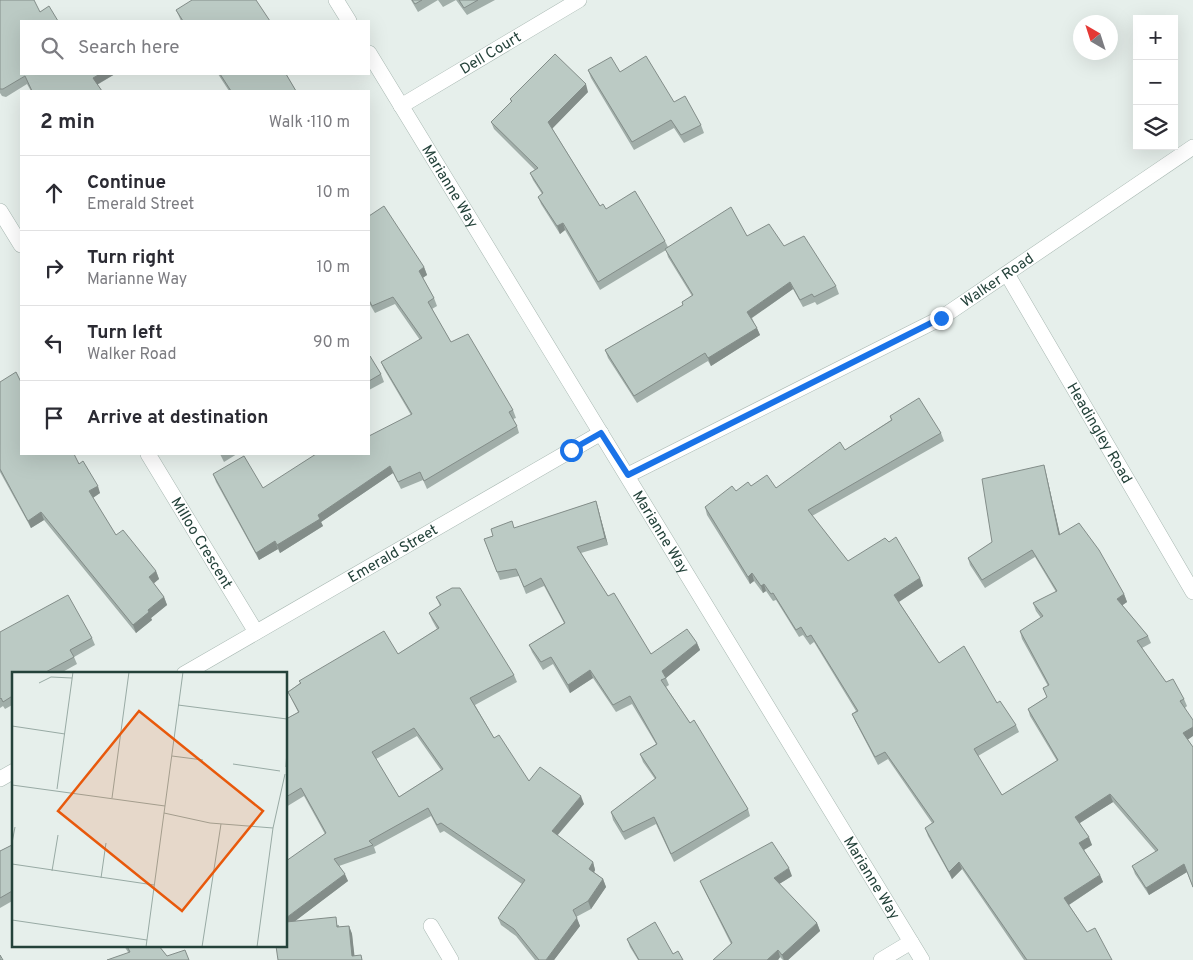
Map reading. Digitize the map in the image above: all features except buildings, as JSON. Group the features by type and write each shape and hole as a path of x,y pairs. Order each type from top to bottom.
{"street":[{"path":"336,0 348,20"},
{"name":"Dell Court","path":"401,106 579,0"},
{"name":"Marianne Way","path":"370,55 922,960"},
{"name":"Walker Road","path":"628,475 941,318 1193,147"},
{"path":"0,210 20,244"},
{"name":"Headingley Road","path":"1007,274 1193,592"},
{"name":"Emerald Street","path":"187,672 601,433"},
{"name":"Milloo Crescent","path":"149,455 256,632"},
{"path":"0,779 12,773"},
{"path":"431,926 451,960"},
{"path":"881,960 911,942"}],"route":[{"path":"571,450 601,433 628,475 941,318"}]}
